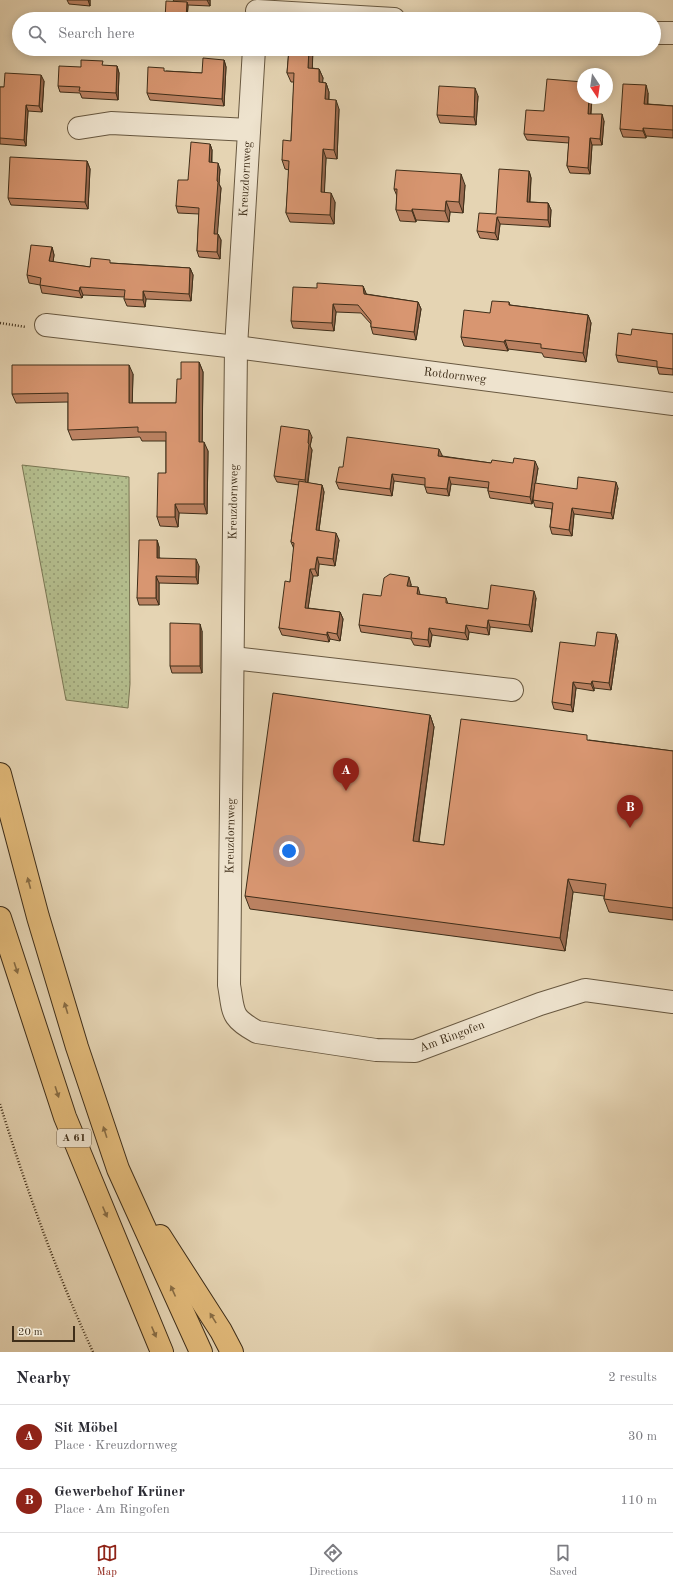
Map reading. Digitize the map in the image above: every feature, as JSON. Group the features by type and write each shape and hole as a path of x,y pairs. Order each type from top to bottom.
{"highway":[{"name":"A 61","path":"0,774 45,940 77,1047 118,1169 201,1352"},
{"name":"A 61","path":"0,918 65,1117 162,1352"},
{"path":"118,1169 221,1331 232,1352"}],"street":[{"path":"257,10 287,12"},
{"path":"661,33 673,34"},
{"name":"Kreuzdornweg","path":"234,1013 229,984 236,347 254,56"},
{"name":"Kreuzdornweg","path":"79,128 111,123 249,130"},
{"path":"46,325 236,347"},
{"name":"Rotdornweg","path":"236,347 673,404"},
{"path":"232,658 512,690"},
{"name":"Am Ringofen","path":"234,1013 241,1023 257,1032 376,1050 415,1051 540,1004 585,990 673,1002"}],"path":[{"path":"0,1104 38,1218 78,1321 93,1352"}],"green space":[{"path":"22,465 129,477 130,684 128,708 66,700"}],"building":[{"path":"166,1 187,2 186,12 165,12"},
{"path":"288,56 309,56 308,68 319,69 319,82 326,83 325,99 336,100 334,150 323,149 321,192 331,193 330,215 286,213 289,161 282,160 283,140 291,141 294,73 287,73"},
{"path":"203,58 224,60 222,99 147,93 148,67 164,68 164,71 202,73"},
{"path":"81,60 103,61 102,65 117,66 116,93 79,91 80,87 58,86 59,66 81,67"},
{"path":"5,73 41,75 39,106 26,105 24,140 0,138 0,87 4,87"},
{"path":"547,79 577,82 577,104 589,104 588,114 602,114 600,139 590,138 588,168 567,166 569,137 524,134 526,110 544,111"},
{"path":"623,84 646,85 644,104 673,106 673,130 643,128 643,131 620,129"},
{"path":"439,86 475,88 474,117 437,115"},
{"path":"191,142 210,144 209,162 218,163 214,234 218,234 217,252 197,251 199,208 176,206 178,180 188,180"},
{"path":"10,157 87,161 85,202 8,198"},
{"path":"499,169 529,171 527,202 548,203 548,220 497,217 495,233 477,231 479,213 496,214"},
{"path":"396,170 461,174 459,202 446,201 445,211 412,209 412,211 396,210 397,189 394,189"},
{"path":"31,245 52,247 49,261 90,267 91,258 110,260 110,263 190,268 189,294 143,291 143,300 124,299 125,290 80,287 79,291 40,285 41,278 27,275"},
{"path":"317,283 363,286 364,294 418,302 414,332 371,327 371,321 358,305 333,304 332,323 291,321 293,287 317,288"},
{"path":"492,301 509,302 509,305 588,315 583,353 541,348 541,344 505,340 504,342 461,337 464,310 490,313"},
{"path":"632,329 673,334 673,369 657,367 657,361 616,355 618,333 631,335"},
{"path":"181,362 199,362 199,442 204,442 204,504 175,504 175,517 157,517 158,473 166,473 166,432 138,432 138,427 68,430 68,393 12,394 12,365 129,365 129,403 176,403 177,379 181,379"},
{"path":"281,426 309,430 305,480 274,476"},
{"path":"347,437 439,449 438,456 491,463 492,460 513,463 514,458 535,461 530,497 488,491 489,482 449,477 447,489 425,487 425,478 392,474 390,489 336,482 339,467 343,467"},
{"path":"578,477 616,482 611,513 572,508 569,530 550,527 553,503 533,500 535,483 577,489"},
{"path":"299,481 322,485 316,530 336,533 333,559 317,557 315,569 310,569 305,608 340,612 337,634 327,632 327,635 279,628 285,581 290,582 294,543 291,542"},
{"path":"139,540 157,540 157,558 196,559 196,577 156,576 156,598 137,598"},
{"path":"390,574 409,577 407,586 418,587 417,594 446,598 446,603 488,609 491,585 534,591 529,625 488,620 487,628 466,625 465,633 429,628 428,640 411,638 412,632 359,625 363,594 381,596 384,578"},
{"path":"170,623 200,624 200,666 170,666"},
{"path":"597,632 616,634 609,683 592,681 591,684 573,682 571,705 552,702 560,642 595,646"},
{"path":"273,693 430,715 413,841 444,845 461,719 587,735 587,740 673,751 673,908 604,899 606,884 568,879 560,938 245,896"}],"place":[{"name":"Sit Möbel","path":"346,791"},
{"name":"Gewerbehof Krüner","path":"630,828"}]}
